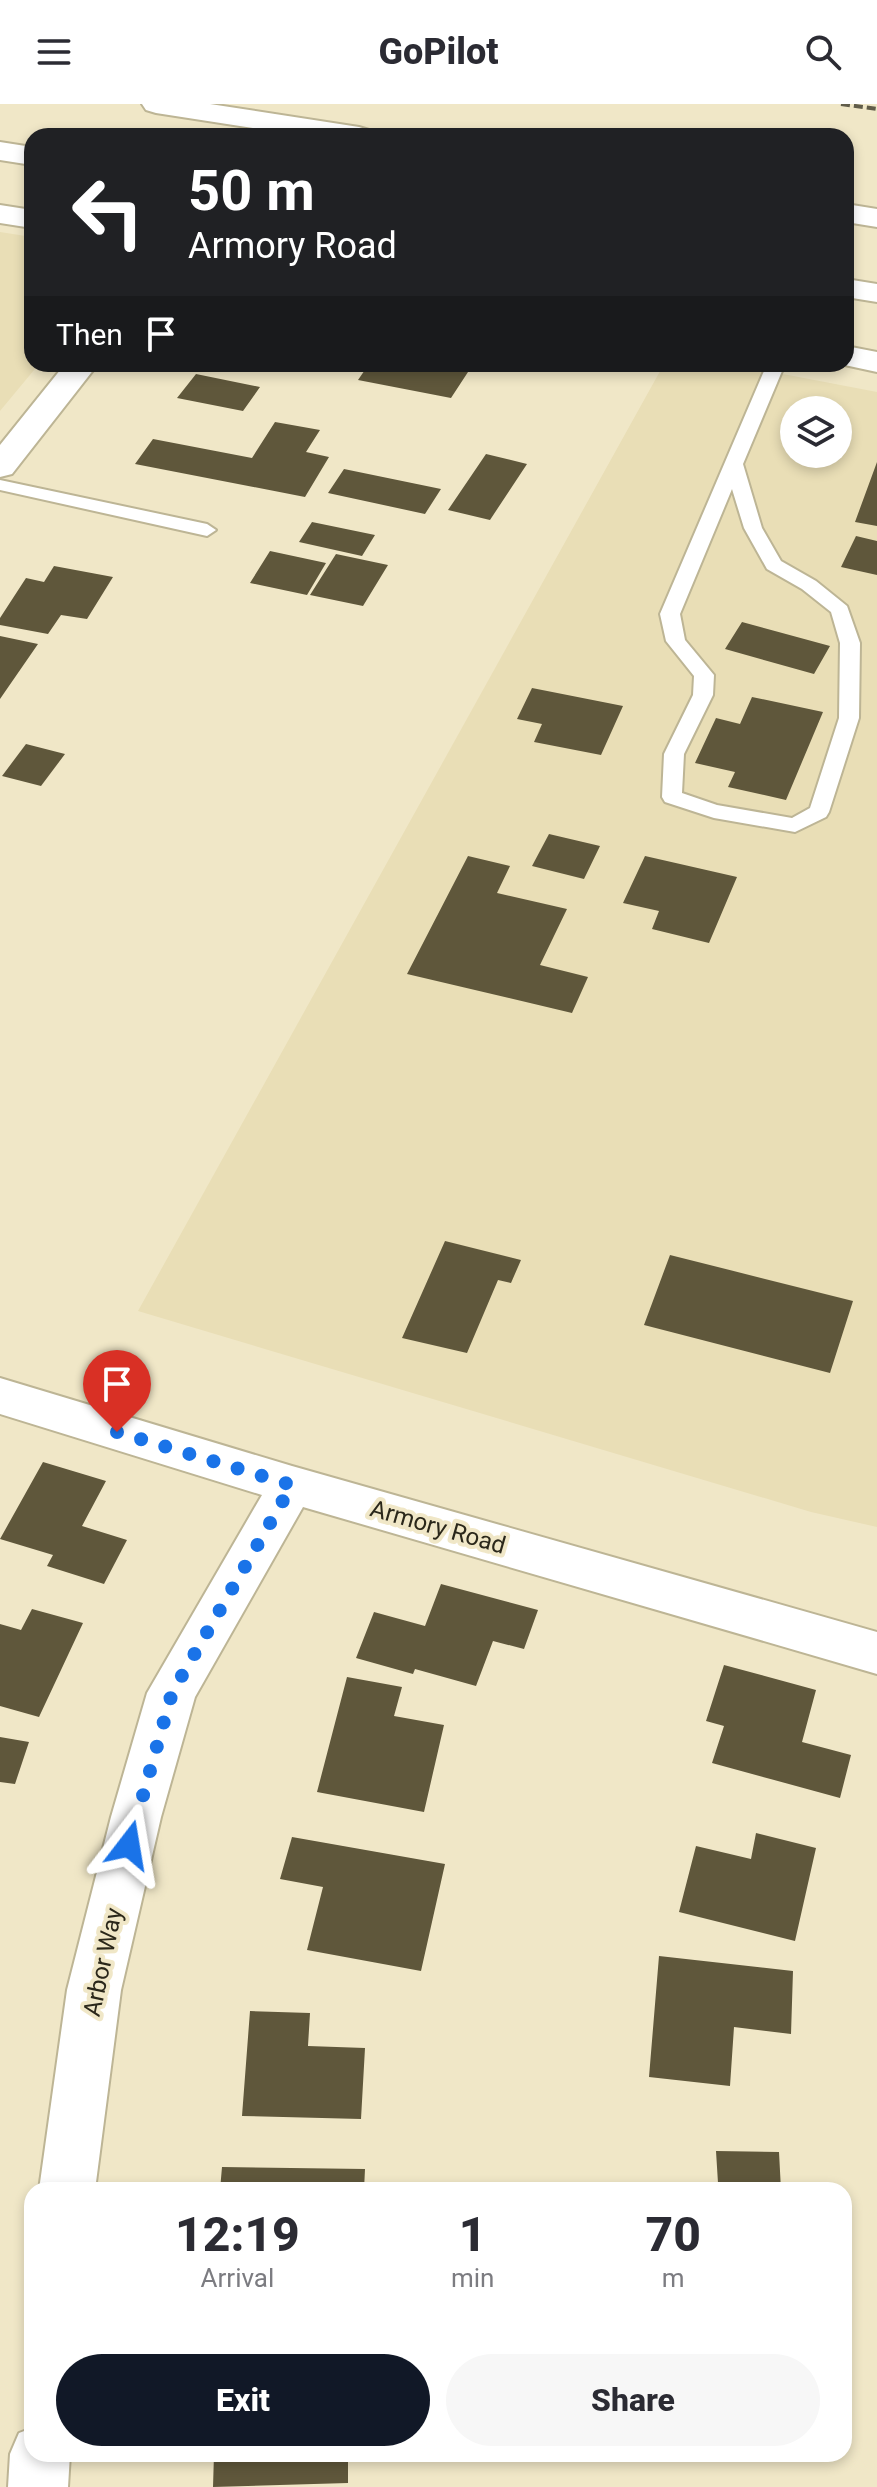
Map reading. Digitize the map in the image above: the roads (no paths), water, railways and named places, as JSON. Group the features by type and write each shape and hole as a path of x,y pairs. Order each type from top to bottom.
{"main road":[{"path":"156,104 308,128"},
{"path":"0,151 24,155"},
{"path":"0,214 24,218"},
{"path":"854,214 877,218"},
{"path":"854,289 877,293"},
{"path":"854,358 877,362"},
{"path":"0,467 76,372"},
{"name":"Armory Road","path":"0,1396 292,1485 877,1653"},
{"name":"Arbor Way","path":"68,2182 94,1990 136,1817 172,1693 292,1485"},
{"path":"38,2487 40,2462"}],"lane":[{"path":"734,465 753,528 774,565 840,610 850,643 849,718 819,812 795,825 714,811 672,797 674,754 703,695 704,675 676,641 670,614 773,372"},
{"path":"0,485 207,530"}],"railway":[{"path":"841,104 877,109"}]}
